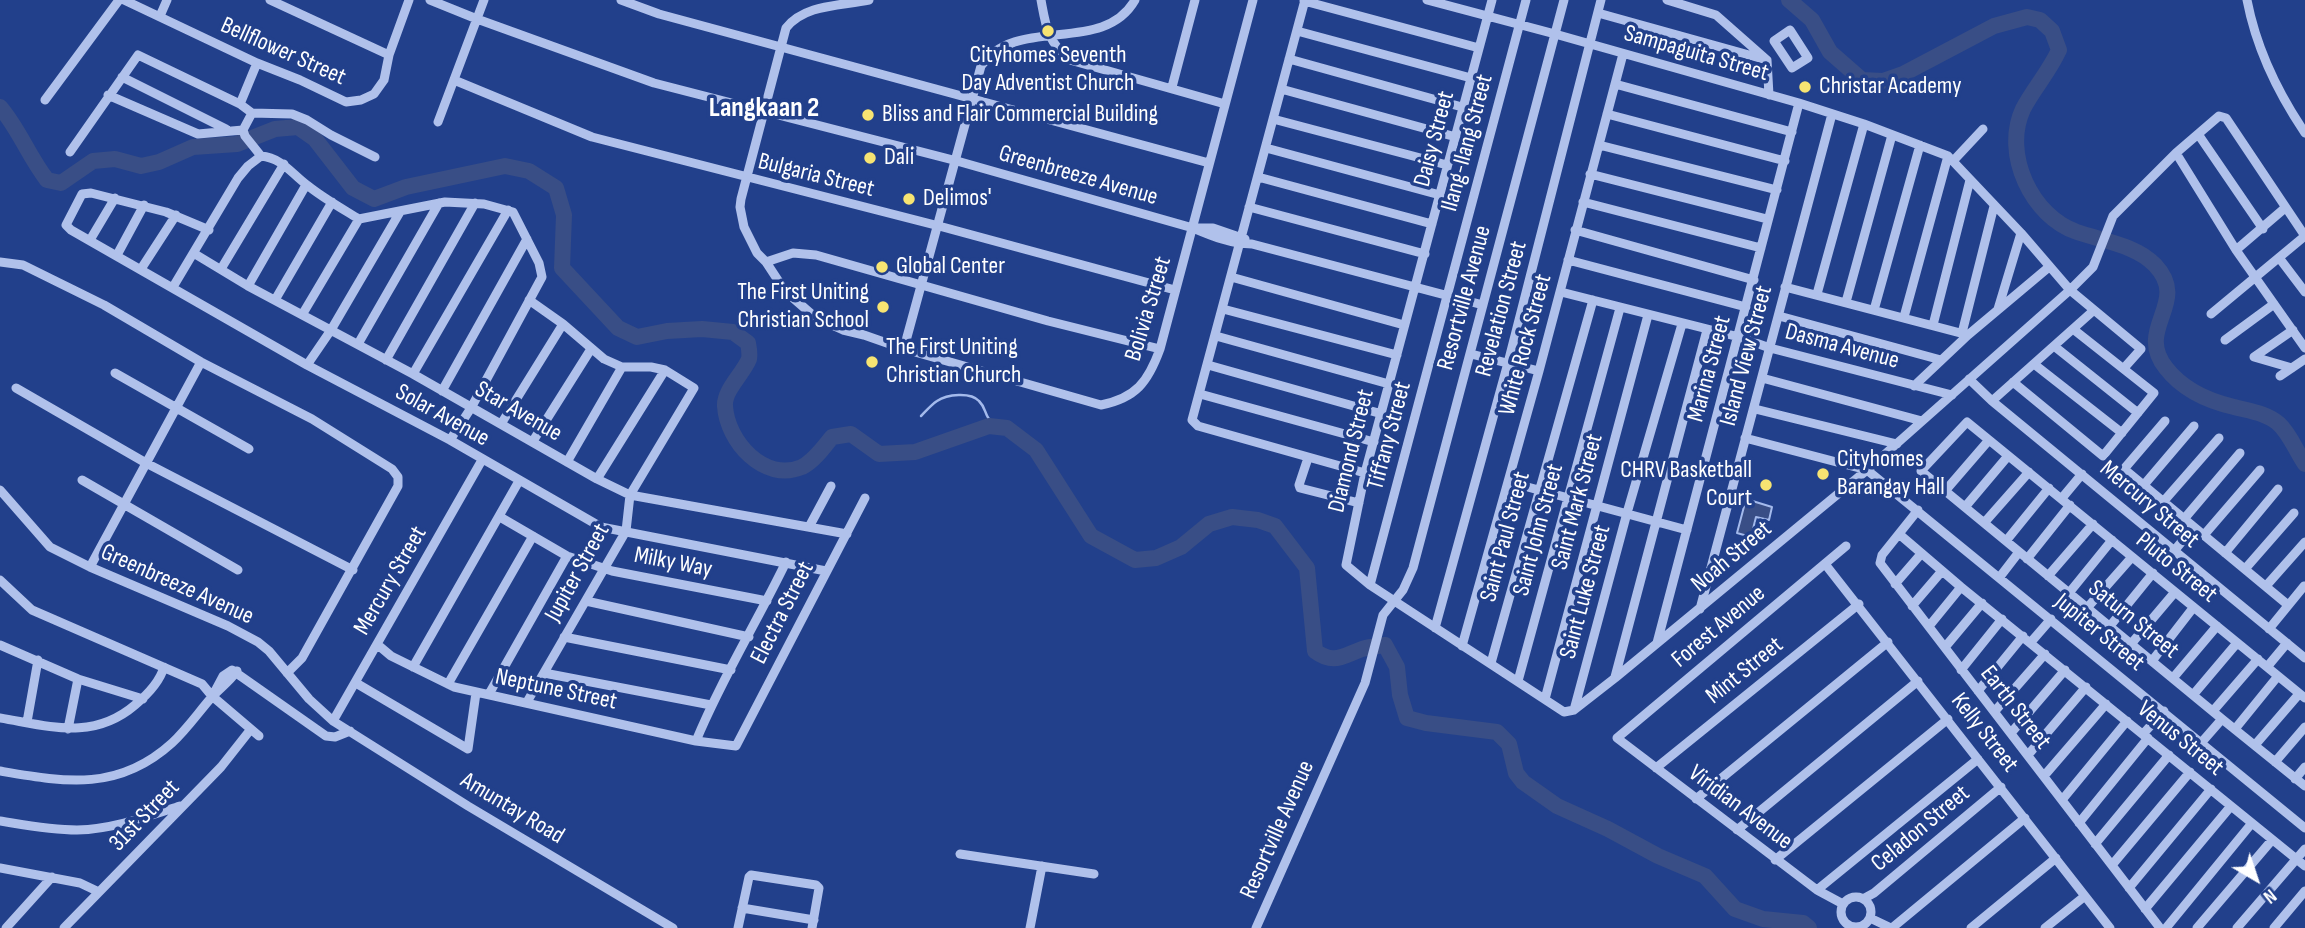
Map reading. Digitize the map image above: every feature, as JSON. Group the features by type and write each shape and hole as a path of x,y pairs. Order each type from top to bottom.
{"street":[{"path":"45,100 119,0"},
{"name":"Bellflower Street","path":"124,0 346,102 361,100 374,93 384,80 389,55 409,0"},
{"path":"160,16 167,0"},
{"path":"270,0 389,55"},
{"name":"Greenbreeze Avenue","path":"430,0 654,83 957,161 1193,228 1213,228 1252,244 1483,305"},
{"path":"438,122 484,0"},
{"path":"621,0 659,14 780,48 1209,163"},
{"name":"Bolivia Street","path":"865,0 816,9 795,17 786,28 740,207 744,227 757,254 766,262 785,291 816,318 843,330 1101,405 1127,396 1151,373 1160,349 1253,0"},
{"path":"1041,0 1048,36 1070,60 1225,104"},
{"path":"904,348 981,66 995,51 1015,42 1112,24 1129,11 1135,0"},
{"path":"1172,87 1195,0"},
{"name":"Sampaguita Street","path":"1429,0 1459,4 1488,16 1799,103 1864,124 1951,158 2070,290 2141,349 2124,368"},
{"name":"Daisy Street","path":"1415,288 1492,0"},
{"name":"Ilang-Ilang Street","path":"1448,296 1526,0"},
{"name":"Resortville Avenue","path":"1256,928 1365,683 1380,629 1403,590 1412,568 1564,0"},
{"name":"Revelation Street","path":"1435,628 1508,363 1601,0"},
{"path":"1667,0 1716,15 1767,60 1769,95"},
{"path":"2247,0 2256,39 2305,133"},
{"path":"1365,473 1194,424 1192,420 1305,1 1479,48"},
{"path":"1598,13 1767,60"},
{"path":"1297,31 1471,78"},
{"name":"White Rock Street","path":"1462,646 1561,292 1623,54"},
{"path":"70,152 138,55 240,104 252,113 292,114 375,157"},
{"path":"1289,60 1462,107"},
{"path":"240,104 257,63"},
{"path":"122,76 228,130 244,133 260,154 284,164 306,185 359,219 439,203 475,203 513,212 539,263 542,277 471,408 450,440"},
{"name":"Bulgaria Street","path":"454,80 592,137 1175,290"},
{"path":"1615,85 1793,132"},
{"path":"1281,89 1456,137"},
{"path":"108,95 198,134 228,130"},
{"name":"Marina Street","path":"1657,643 1799,103"},
{"path":"244,133 252,113"},
{"path":"1607,114 1785,161"},
{"name":"Island View Street","path":"1700,608 1832,114"},
{"path":"2211,314 2256,278 2280,259 2305,236 2226,118 2219,117 2176,153 2236,250 2256,278 2292,330 2305,348"},
{"path":"1273,119 1447,165"},
{"path":"1817,294 1864,124"},
{"path":"1904,317 1951,158 1983,129"},
{"path":"2198,134 2263,229"},
{"path":"1846,302 1892,135"},
{"path":"1599,145 1777,190"},
{"path":"1874,310 1920,145"},
{"path":"1266,148 1440,195"},
{"name":"Noah Street","path":"1574,710 1867,470 2070,290 2093,267 2113,216 2176,153"},
{"path":"173,286 195,254 238,178 260,154"},
{"path":"221,269 284,164"},
{"path":"1590,174 1768,219"},
{"path":"1258,177 1432,224"},
{"path":"1933,325 1970,180"},
{"path":"248,286 306,185"},
{"name":"Solar Avenue","path":"115,198 82,194 66,225 307,365 450,440 601,527 826,571"},
{"path":"90,240 115,198 176,215 209,230"},
{"path":"275,300 332,202"},
{"path":"1583,202 1761,248"},
{"path":"358,344 439,203"},
{"path":"386,360 475,203"},
{"path":"117,255 144,205"},
{"path":"1965,334 1994,206"},
{"path":"1250,207 1425,254"},
{"path":"2236,250 2285,208"},
{"path":"412,374 508,210"},
{"path":"307,365 331,330 400,212"},
{"path":"141,269 176,215"},
{"path":"302,315 359,219"},
{"path":"1575,230 1754,279"},
{"path":"1997,310 2021,233"},
{"path":"442,390 527,239"},
{"path":"766,262 780,256 806,253 1160,349"},
{"name":"Star Avenue","path":"195,254 597,479 631,495 847,534"},
{"path":"2280,259 2305,292"},
{"path":"1568,260 1746,307"},
{"path":"0,262 23,265 139,324 201,362 312,419 392,470 398,477 398,486 353,570 302,658 287,673"},
{"path":"1914,386 1965,334 2049,267"},
{"path":"1231,277 1404,325"},
{"path":"1785,287 1965,334"},
{"name":"Diamond Street","path":"1395,602 1346,565 1365,473 1415,288"},
{"name":"Dasma Avenue","path":"1561,292 1952,395"},
{"name":"Tiffany Street","path":"1370,585 1448,296"},
{"path":"530,300 604,359 622,367 665,370 597,479"},
{"name":"Saint Paul Street","path":"1491,663 1593,300"},
{"path":"2225,340 2274,304"},
{"name":"Saint John Street","path":"1518,681 1620,308"},
{"path":"1223,309 1397,355"},
{"path":"1992,401 2093,311"},
{"name":"Saint Mark Street","path":"1545,699 1648,315"},
{"path":"1779,316 1941,360"},
{"path":"502,424 563,324"},
{"name":"Saint Luke Street","path":"1574,710 1682,324"},
{"path":"2013,382 2103,456 2154,393 2073,329"},
{"path":"1615,678 1707,330"},
{"path":"2292,330 2254,357 2292,368"},
{"path":"1216,336 1389,384"},
{"path":"2054,346 2138,413"},
{"path":"533,441 591,349"},
{"path":"1471,354 1539,371"},
{"path":"2280,376 2305,359"},
{"path":"90,567 201,362"},
{"path":"2034,364 2122,433"},
{"path":"1208,365 1382,414"},
{"path":"567,462 622,367"},
{"name":"Jupiter Street","path":"527,702 626,531 631,495 694,388 665,370"},
{"path":"115,373 249,449"},
{"path":"1762,378 1922,421"},
{"name":"Mercury Street","path":"1969,379 1992,401 2305,658"},
{"path":"16,388 146,463 353,570"},
{"path":"1199,394 1374,442"},
{"path":"1755,409 1897,444"},
{"path":"2165,421 2124,469 2288,605"},
{"name":"Pluto Street","path":"1921,471 1967,422 2302,696"},
{"path":"2143,486 2194,426"},
{"path":"1745,438 1867,470"},
{"path":"2163,502 2219,438"},
{"path":"1945,491 1989,440"},
{"path":"2184,519 2240,453"},
{"path":"1965,507 2008,456"},
{"path":"1308,458 1300,488 1359,503"},
{"name":"Mercury Street","path":"333,721 482,460"},
{"name":"Jupiter Street","path":"1867,470 2305,828"},
{"path":"2204,535 2260,470"},
{"name":"Saturn Street","path":"1921,471 2305,786"},
{"path":"1984,523 2029,472"},
{"path":"2062,498 2082,474"},
{"path":"82,480 239,570"},
{"path":"413,667 519,481"},
{"path":"1509,482 1687,530"},
{"path":"808,527 831,486"},
{"path":"2006,541 2049,488"},
{"path":"2225,552 2278,489"},
{"name":"Greenbreeze Avenue","path":"0,490 50,547 228,626 270,651 309,699 333,721"},
{"name":"Electra Street","path":"736,746 865,498"},
{"path":"2027,559 2070,505"},
{"name":"Earth Street","path":"1918,510 1880,559 1895,584 1930,625 1961,670 2160,928"},
{"path":"2245,569 2294,513"},
{"name":"Milky Way","path":"500,517 567,556 605,568 767,601"},
{"path":"2048,576 2093,524"},
{"path":"2174,551 2194,527"},
{"name":"Venus Street","path":"1899,534 2305,866"},
{"path":"448,684 533,536"},
{"path":"2069,593 2112,540"},
{"path":"2266,586 2305,542"},
{"name":"Forest Avenue","path":"1617,738 1846,547"},
{"path":"1999,578 2019,552"},
{"path":"1895,584 1921,554"},
{"path":"488,694 567,556"},
{"path":"2087,608 2132,557"},
{"path":"696,741 711,705 786,562"},
{"name":"Kelly Street","path":"1825,564 1859,604 2110,928"},
{"path":"1912,606 1942,571"},
{"path":"2110,626 2153,573"},
{"path":"2,585 32,610 202,684 212,696 259,736"},
{"path":"2269,629 2304,586"},
{"path":"1930,625 1961,587"},
{"path":"2131,644 2175,592"},
{"path":"586,601 749,637"},
{"path":"1395,602 1564,712 1574,710"},
{"path":"1946,646 1982,603"},
{"name":"Mint Street","path":"1656,768 1859,604"},
{"path":"2152,661 2193,608"},
{"path":"1961,670 2002,619"},
{"path":"1978,691 2027,639 2051,619"},
{"path":"2173,678 2217,626"},
{"path":"564,637 730,670"},
{"path":"1696,799 1888,642"},
{"path":"2193,695 2237,643"},
{"path":"2267,667 2287,643"},
{"path":"0,645 78,679 143,699"},
{"name":"Neptune Street","path":"378,645 391,656 413,667 448,684 475,693 527,702 696,741 736,746"},
{"path":"1995,711 2045,654"},
{"path":"2213,711 2258,659"},
{"path":"27,722 38,660"},
{"path":"0,718 68,729 112,722 143,699 162,675 164,667"},
{"path":"2011,733 2064,670"},
{"path":"0,771 61,782 106,778 155,757 173,742 237,671 326,736 335,737 350,731"},
{"path":"544,673 711,705"},
{"path":"2235,729 2278,676"},
{"path":"68,729 78,679"},
{"path":"1737,830 1918,681"},
{"path":"356,683 468,749 475,693"},
{"path":"2028,755 2085,687"},
{"path":"2255,745 2302,696"},
{"path":"2044,776 2106,704"},
{"path":"2079,823 2164,711"},
{"path":"1775,860 1948,719"},
{"path":"2201,743 2222,719"},
{"name":"Amuntay Road","path":"333,721 468,806 673,928"},
{"path":"2062,800 2127,721"},
{"path":"2275,762 2305,727"},
{"name":"31st Street","path":"64,928 221,767 251,729"},
{"name":"Viridian Avenue","path":"1617,738 1775,860 1817,890 1843,904"},
{"path":"2095,844 2169,755"},
{"path":"1817,890 1979,759"},
{"path":"2295,779 2305,767"},
{"path":"2112,865 2190,772"},
{"name":"Celadon Street","path":"1863,899 1874,893 2001,787"},
{"path":"2129,888 2211,789"},
{"path":"0,821 78,830 123,824 181,806"},
{"path":"2146,909 2231,806"},
{"path":"1870,918 1891,928 2025,818"},
{"path":"2166,928 2252,823"},
{"path":"2197,928 2272,840"},
{"path":"2237,928 2305,849"},
{"path":"960,854 1094,874"},
{"path":"1971,928 2056,858"},
{"path":"1030,928 1042,866"},
{"path":"1,870 80,883 99,892"},
{"path":"738,928 751,875 816,885 820,891 813,924 743,908"},
{"path":"5,928 52,877"},
{"path":"2274,928 2305,891"},
{"path":"2047,927 2085,895"},
{"path":"1850,898 1863,899 1870,905 1870,918 1864,925 1855,928 1843,925 1843,904 1850,898"}],"water":[{"path":"1746,499 1772,507 1769,520 1756,517 1751,537 1737,533"}],"waterway":[{"path":"1789,0 1812,20 1830,52 1862,80 1883,81 1903,74 1994,26 2027,17 2040,20 2052,31 2059,50 2023,109 2017,127 2016,145 2025,182 2047,213 2061,224 2077,232 2129,248 2155,265 2164,279 2167,292 2156,340 2158,354 2166,368 2180,383 2206,398 2274,420 2286,433 2305,464"},
{"path":"0,107 47,180 61,183 93,161 115,159 141,166 159,162 193,147 237,144 275,129 298,127 315,139 353,188 374,199 406,187 505,166 529,171 556,188 564,215 562,268 618,328 637,337 667,331 702,329 733,332 748,343 749,359 727,394 725,406 727,419 740,445 761,464 774,469 802,467 815,458 832,437 851,434 879,454 915,452 989,426 1007,428 1036,450 1091,536 1135,560 1156,558 1181,547 1209,524 1232,517 1258,520 1275,526 1307,568 1315,651 1333,658 1385,645 1397,667 1400,695 1407,718 1497,732 1509,744 1516,773 1523,782 1557,806 1705,876 1735,909 1763,919 1803,923 1809,928"},
{"path":"921,416 941,399 965,395 979,401 997,427"}],"place":[{"name":"Cityhomes Seventh Day Adventist Church","path":"1048,31"},
{"name":"Christar Academy","path":"1805,87"},
{"name":"Bliss and Flair Commercial Building","path":"868,115"},
{"name":"Dali","path":"870,158"},
{"name":"Delimos'","path":"909,199"},
{"name":"Global Center","path":"882,267"},
{"name":"The First Uniting Christian School","path":"883,307"},
{"name":"The First Uniting Christian Church","path":"872,362"},
{"name":"Cityhomes Barangay Hall","path":"1823,474"},
{"name":"CHRV Basketball Court","path":"1766,485"}],"district":[{"name":"Langkaan 2","path":"764,109"}]}
